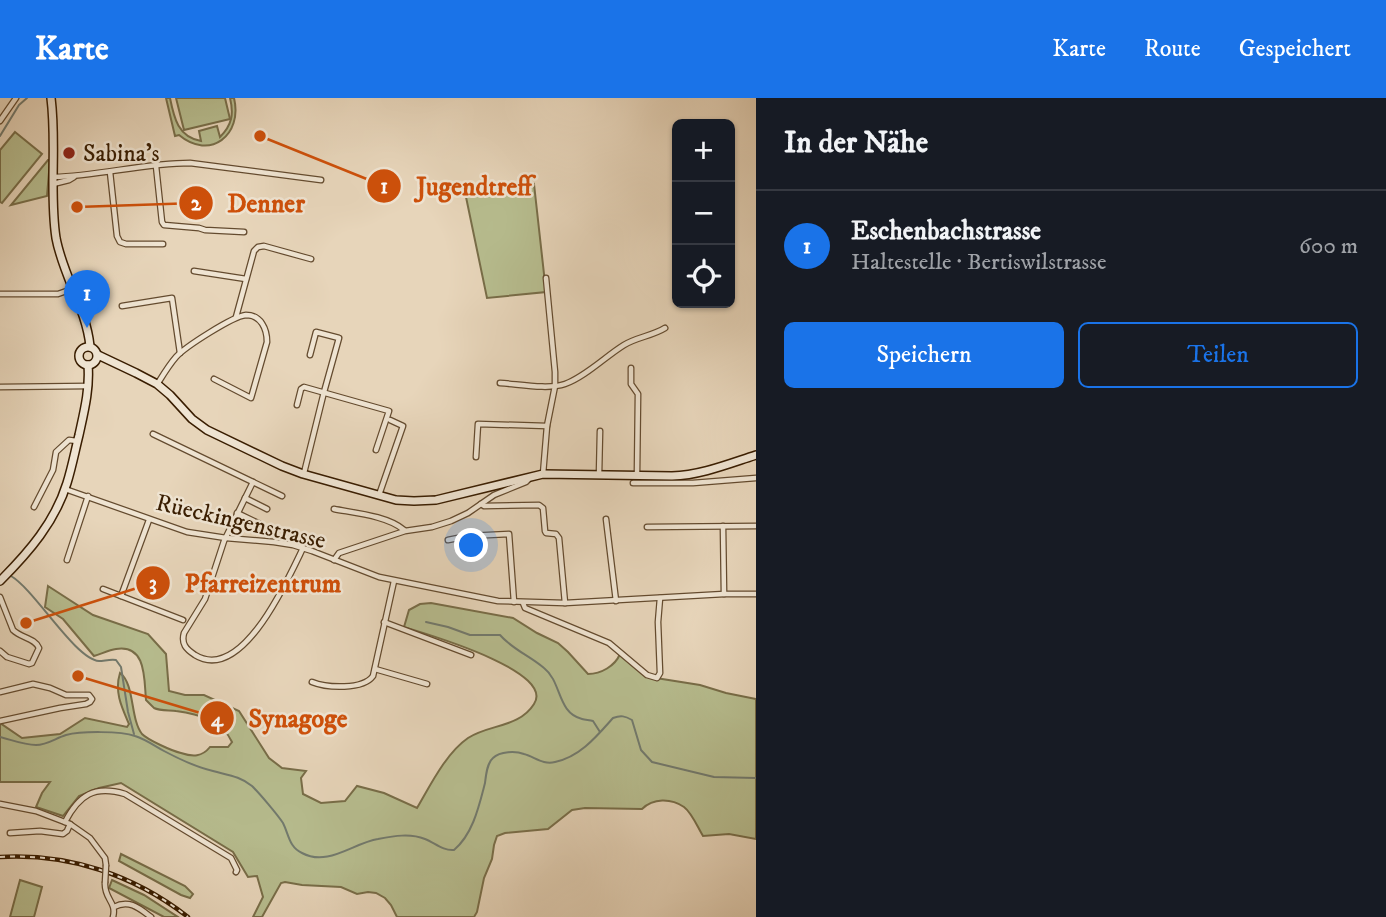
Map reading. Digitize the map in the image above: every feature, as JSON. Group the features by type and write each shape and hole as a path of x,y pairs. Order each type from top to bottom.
{"street":[{"path":"0,121 16,98"},
{"path":"51,98 54,134 52,212 56,238 63,266 86,323 90,346"},
{"path":"53,181 190,163 321,180"},
{"path":"156,166 164,225 244,232"},
{"path":"110,172 119,241 125,244 163,244"},
{"path":"236,317 254,251 258,247 264,246 311,259"},
{"path":"194,271 246,279"},
{"path":"543,474 547,426 555,386 546,278"},
{"path":"0,294 58,293 72,289"},
{"path":"122,306 172,298 180,354"},
{"path":"157,384 180,354 236,317 246,315 259,320 264,326 267,342 251,398 214,379"},
{"path":"500,383 555,386 576,379 627,343 651,336 665,328"},
{"path":"303,474 339,338 317,332 310,355"},
{"path":"98,355 95,362 89,365 81,362 79,355 82,348 90,346 98,355 157,384 192,419 207,429 282,466 379,496 414,501 436,500 543,474 599,474 635,480 693,483 756,478"},
{"path":"2,579 45,529 65,489 89,386 89,365"},
{"path":"631,368 631,384 638,394 635,480"},
{"path":"0,387 89,386"},
{"path":"297,405 302,388 389,411 376,450"},
{"path":"379,496 402,426 390,420"},
{"path":"476,457 478,424 547,426"},
{"path":"599,474 600,430"},
{"path":"153,434 282,496"},
{"path":"34,508 53,470 56,452 69,440 77,441"},
{"path":"635,480 682,476 756,455"},
{"path":"714,468 717,480"},
{"path":"334,560 339,553 405,531 452,521 494,495 526,482 530,476"},
{"path":"253,482 226,538 205,599 182,638 187,649 204,659 215,660 242,647 265,619 303,548"},
{"name":"Rüeckingenstrasse","path":"65,489 195,534 275,542 303,548 394,581 465,595 523,603 565,603 756,594"},
{"path":"67,560 88,496"},
{"path":"245,498 267,509"},
{"path":"481,505 541,506 546,533 556,534 559,538 565,603"},
{"path":"334,509 398,525 405,531"},
{"path":"237,513 260,524"},
{"path":"606,519 616,601"},
{"path":"121,596 149,520"},
{"path":"723,526 724,594"},
{"path":"647,527 756,526"},
{"path":"448,540 509,534 514,602"},
{"path":"312,682 327,687 363,684 371,680 394,581"},
{"path":"103,589 183,620"},
{"path":"0,597 16,634 35,642 39,648 32,663 28,664 0,651"},
{"path":"523,603 526,607 609,643 648,675 657,678 660,673 660,598"},
{"path":"384,622 471,655"},
{"path":"375,669 427,684"},
{"path":"0,692 33,684 66,695 89,695 92,699 86,704 0,721"},
{"path":"10,833 40,831 64,834 75,806 89,794 107,790 125,794 231,858 236,872"},
{"path":"1,806 36,811 68,823 90,838 105,858 106,895 114,907 113,917"},
{"path":"114,907 128,902 151,917"}],"green space":[{"path":"166,98 170,98 178,126 193,139 201,141 199,131 217,126 220,137 224,133 231,119 230,98 234,98 234,123 222,140 202,145 191,142 179,135 175,136"},
{"path":"176,98 225,98 230,119 184,130"},
{"path":"15,132 42,154 2,203 0,150"},
{"path":"48,160 47,196 11,205"},
{"path":"534,184 546,292 487,298 466,197"},
{"path":"48,586 93,615 148,634 166,654 169,691 185,695 204,695 239,711 269,758 282,768 306,771 301,778 303,794 321,803 345,801 357,786 384,793 417,808 439,770 460,744 476,734 512,722 528,712 534,704 536,692 526,679 508,667 461,646 404,627 409,610 420,604 431,603 513,618 558,643 588,674 607,668 620,654 636,668 656,678 700,685 756,699 756,839 729,834 703,836 687,810 668,801 657,801 642,809 572,810 548,829 497,836 474,917 397,917 385,898 376,893 357,894 341,887 285,882 281,883 262,917 253,917 263,897 257,876 248,877 233,852 121,783 79,796 63,816 36,807 50,782 0,782 0,723 22,738 60,734 85,718 127,727 129,724 118,693 120,673 128,685 138,728 149,739 172,750 193,755 204,753 210,747 228,747 232,742 222,728 208,719 154,708 146,700 144,674 139,658 126,649 94,656 63,619 45,607"},
{"path":"121,854 185,886 193,894 190,898 181,895 119,861"},
{"path":"20,880 42,887 34,917 10,917"},
{"path":"112,880 144,895 178,917 164,917 109,888"}],"waterway":[{"path":"0,136 19,105 27,98"},
{"path":"11,576 32,595 78,649 99,661 116,660 121,667 134,734"},
{"path":"426,622 470,635 500,635 544,668 550,674 568,710 574,716 593,721 600,732"},
{"path":"0,737 36,745 81,733 120,733 139,737 188,762 233,776 252,786 283,823 294,847 312,857 331,856 369,841 402,836 419,837 454,850 466,836 474,819 488,766 493,758 513,752 547,762 564,759 580,751 618,716 632,720 641,750 652,762 714,777 756,778"}],"railway":[{"path":"0,857 51,859 100,870 146,889 188,917"}],"place":[{"name":"Jugendtreff","path":"260,136"},
{"name":"Sabina's","path":"69,153"},
{"name":"Denner","path":"77,207"},
{"name":"Eschenbachstrasse","path":"87,328"},
{"name":"Pfarreizentrum","path":"26,623"},
{"name":"Synagoge","path":"78,676"}]}
